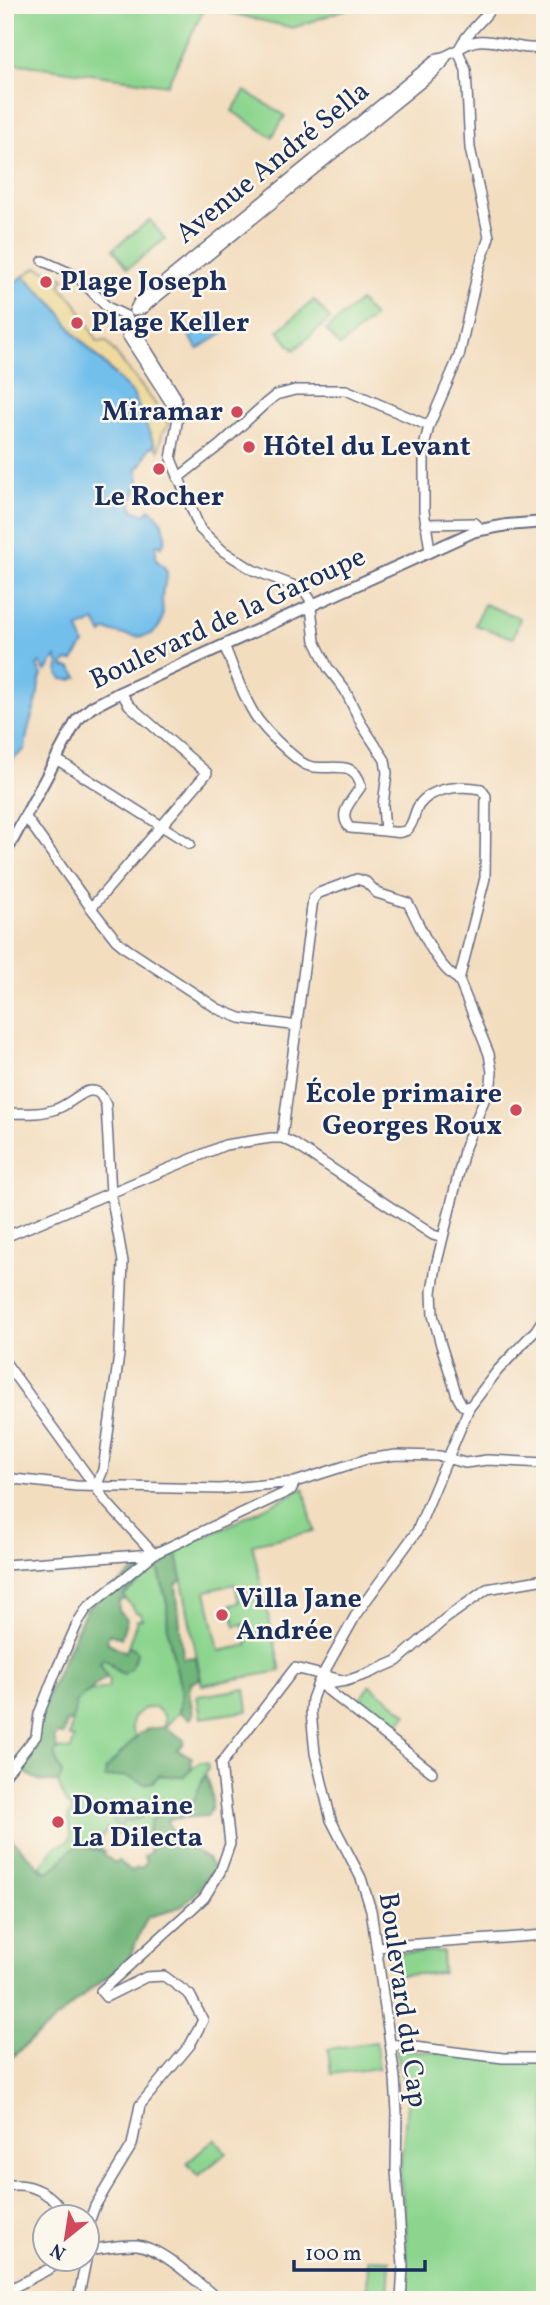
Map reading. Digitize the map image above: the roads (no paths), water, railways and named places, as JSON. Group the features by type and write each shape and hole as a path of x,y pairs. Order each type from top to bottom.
{"street":[{"path":"430,550 425,524 422,467 429,426 459,356 478,271 489,237 470,148 466,70 458,51 467,34 488,14 493,5"},
{"name":"Avenue André Sella","path":"130,313 142,309 434,72 446,57 469,42 481,40 517,48 545,47"},
{"path":"43,261 77,276 107,307 130,313 125,325 127,335 170,402 175,403 178,417 171,455 200,529 223,551 253,570 303,589 310,599 315,641 328,668 345,690 362,725 385,760 385,831"},
{"path":"178,478 220,445 266,403 276,396 295,390 346,390 429,426"},
{"path":"425,524 464,521 475,523 481,529"},
{"name":"Boulevard de la Garoupe","path":"5,854 77,720 92,707 430,550 481,529 545,522"},
{"path":"224,645 253,710 268,730 303,763 313,768 344,767 359,776 361,786 343,814 344,821 350,828 402,832 409,828 419,805 436,791 470,787 481,789 486,796 485,878 459,980"},
{"path":"91,908 207,773 129,705 121,692"},
{"path":"56,759 190,844"},
{"path":"25,816 91,908 116,940 127,949 218,1009 240,1018 296,1026"},
{"path":"282,1138 313,899 319,893 357,879 366,882 377,893 408,902 435,953 450,974 459,980 489,1054 492,1072 488,1095 465,1147 432,1292 433,1315 457,1396 462,1405 469,1408"},
{"path":"5,1113 42,1113 58,1109 87,1091 94,1090 101,1095 106,1105 111,1194 122,1262 120,1355 103,1470 96,1487"},
{"path":"5,1237 225,1145 282,1138 433,1235 443,1238"},
{"name":"Boulevard du Cap","path":"401,2300 403,2266 396,2170 397,2112 371,1910 361,1878 331,1820 315,1753 311,1708 321,1678 357,1613 417,1531 469,1408 545,1316"},
{"path":"5,1362 96,1487 154,1554"},
{"path":"5,1478 96,1487 220,1489 295,1482 367,1459 396,1455 440,1456 465,1463 487,1460 545,1463"},
{"path":"5,1775 36,1736 39,1714 78,1622 87,1608 154,1554 291,1490 295,1482"},
{"path":"5,1565 154,1554"},
{"path":"321,1678 327,1684 346,1681 397,1661 445,1619 487,1589 545,1579"},
{"path":"96,2204 132,2145 141,2105 190,2045 203,2021 190,1995 164,1976 146,1978 106,1997 101,1991 204,1898 220,1872 230,1844 221,1764 295,1668 321,1678 432,1772"},
{"path":"376,1947 545,1935"},
{"path":"390,2044 503,2058 545,2058"},
{"path":"5,2186 36,2188 60,2204"},
{"path":"102,2249 138,2245 150,2249 219,2300"},
{"path":"5,2292 38,2274"},
{"path":"78,2300 83,2274"}],"water":[{"path":"24,276 57,308 74,333 133,394 155,446 149,448 137,468 139,478 132,506 133,510 145,514 150,509 161,522 165,537 161,547 156,545 156,560 164,567 167,580 162,595 162,621 155,631 145,636 106,630 102,634 95,621 78,629 84,644 73,661 63,664 64,667 71,668 78,677 72,680 62,679 58,674 56,657 46,672 40,663 37,666 42,675 25,749 11,761 5,772 5,288"},
{"path":"216,315 227,330 198,349 188,334"}],"place":[{"name":"Plage Joseph","path":"46,282"},
{"name":"Plage Keller","path":"77,323"},
{"name":"Miramar","path":"237,412"},
{"name":"Hôtel du Levant","path":"249,447"},
{"name":"Le Rocher","path":"159,469"},
{"name":"École primaire Georges Roux","path":"516,1110"},
{"name":"Villa Jane Andrée","path":"222,1615"},
{"name":"Domaine La Dilecta","path":"58,1822"}]}
